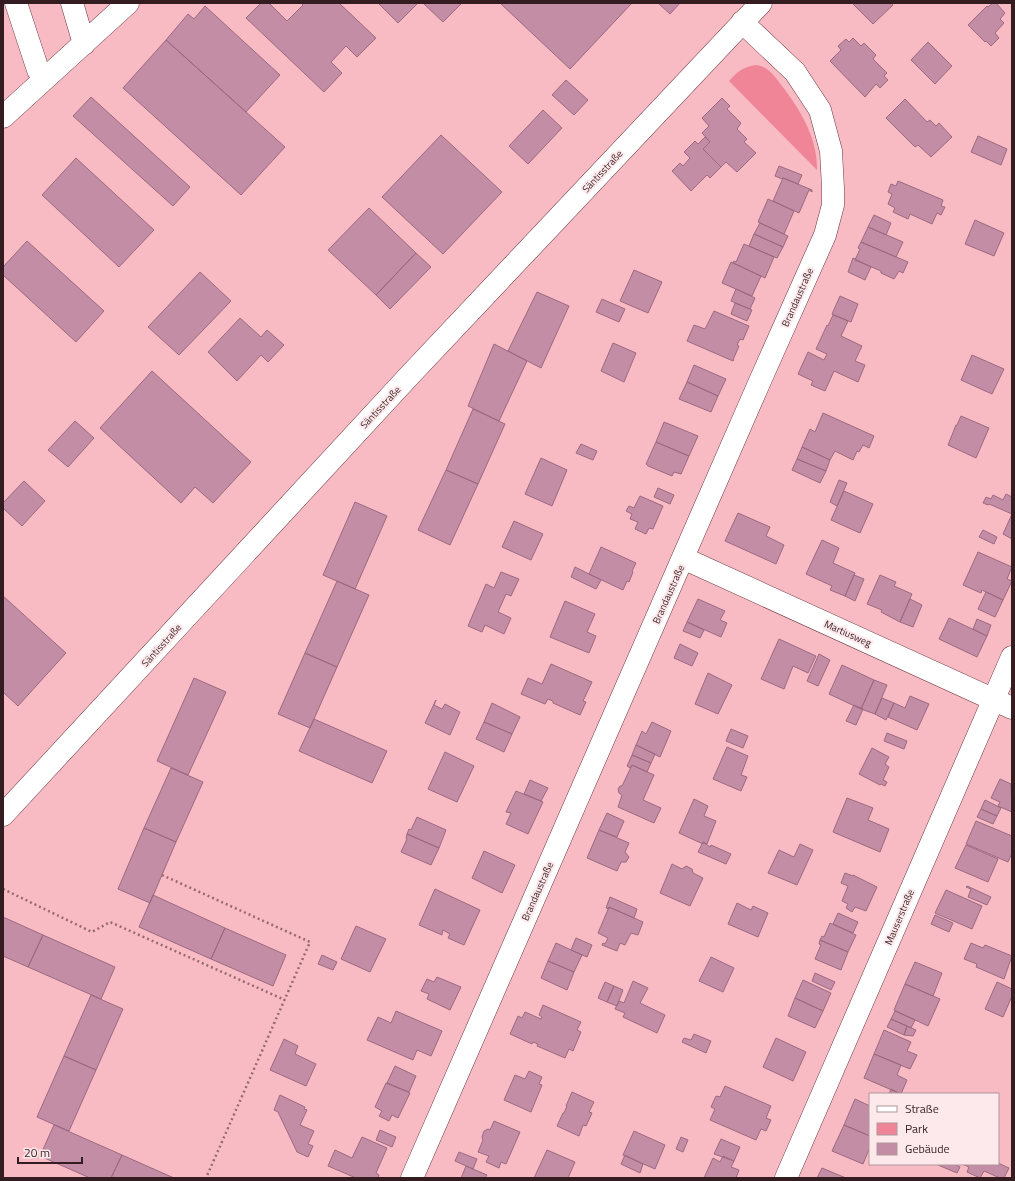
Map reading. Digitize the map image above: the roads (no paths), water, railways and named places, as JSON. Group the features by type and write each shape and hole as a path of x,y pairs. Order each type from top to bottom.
{"street":[{"path":"16,3 38,70 44,79"},
{"path":"72,3 84,44"},
{"path":"3,117 128,3"},
{"name":"Säntisstraße","path":"3,815 409,376 761,3"},
{"name":"Brandaustraße","path":"412,1178 825,235 833,205 833,188 831,151 820,110 795,72 742,22"},
{"name":"Martiusweg","path":"683,558 1003,704"},
{"name":"Mauserstraße","path":"786,1178 1003,704 1012,657"}]}
